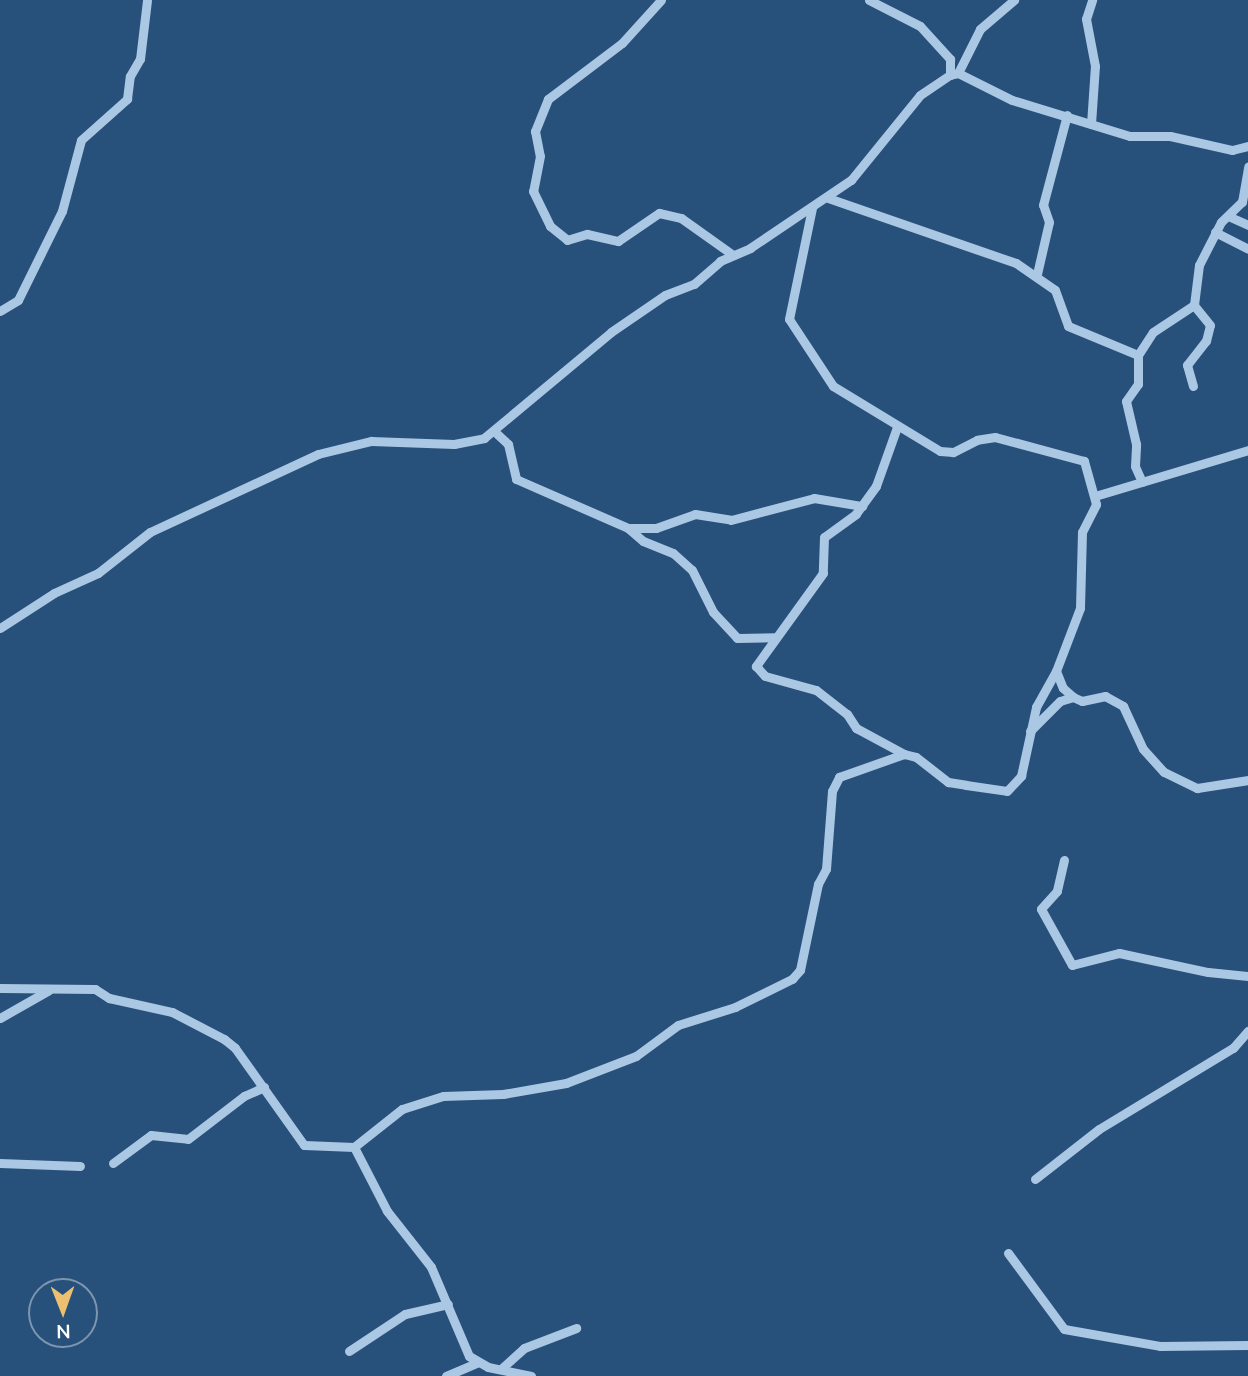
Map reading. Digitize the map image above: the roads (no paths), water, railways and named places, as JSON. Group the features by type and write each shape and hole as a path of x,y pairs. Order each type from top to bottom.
{"street":[{"path":"0,311 18,300 62,211 80,140 127,99 130,76 140,59 147,0"},
{"path":"662,0 622,43 548,99 535,131 540,156 533,191 550,226 567,240 587,234 618,241 659,213 681,218 733,255"},
{"path":"869,0 920,26 950,59 954,74"},
{"path":"0,628 54,593 98,573 150,532 318,454 371,441 454,444 495,432 542,387 611,332 665,295 694,284 733,255 828,198 862,170 920,95 954,74 980,29 1014,0"},
{"path":"1091,124 1095,66 1086,19 1092,0"},
{"path":"954,74 1012,100 1130,136 1170,135 1233,150 1248,147"},
{"path":"1037,274 1049,222 1043,205 1067,115"},
{"path":"1193,386 1187,365 1206,341 1210,325 1194,305 1199,265 1215,232 1242,202 1248,167"},
{"path":"828,198 989,251 1037,274 1055,290 1068,326 1138,355"},
{"path":"812,208 789,309 790,324 833,386 940,451 953,452 977,440 995,437 1079,457 1095,496 1094,512 1082,532 1080,608 1056,671 1043,690 1030,731 1021,776 1007,791 948,782 916,757 904,754 856,728 847,714 816,690 762,674 756,661 823,573 824,537 862,506 876,486 897,427"},
{"path":"1227,216 1248,225"},
{"path":"1215,232 1248,249"},
{"path":"1142,482 1135,466 1136,444 1126,401 1138,384 1138,355 1153,331 1194,305"},
{"path":"495,432 508,443 516,479 628,528 643,541 673,553 692,570 713,612 737,638 776,637"},
{"path":"1095,496 1248,450"},
{"path":"628,528 656,528 695,514 731,520 814,498 862,506"},
{"path":"1056,671 1063,688 1073,697 1082,701 1105,695 1124,706 1151,762 1189,786 1210,788 1248,780"},
{"path":"1030,731 1060,701 1073,697"},
{"path":"0,988 49,990 79,986 117,1001 136,1001 172,1012 235,1048 304,1145 354,1147 402,1109 443,1096 503,1094 566,1083 636,1056 678,1025 699,1022 792,979 800,970 818,884 826,869 835,779 904,754"},
{"path":"1064,860 1057,891 1041,909 1072,965 1103,955 1138,954 1208,972 1248,976"},
{"path":"0,1017 49,990"},
{"path":"1035,1179 1099,1129 1233,1048 1248,1031"},
{"path":"113,1163 151,1135 188,1139 250,1091 264,1087"},
{"path":"354,1147 387,1211 425,1256 448,1304 462,1346 477,1363"},
{"path":"0,1163 80,1166"},
{"path":"1007,1253 1064,1329 1160,1346 1248,1345"},
{"path":"349,1351 404,1314 448,1304"},
{"path":"502,1368 524,1348 576,1328"},
{"path":"446,1376 477,1363 531,1376"}]}
